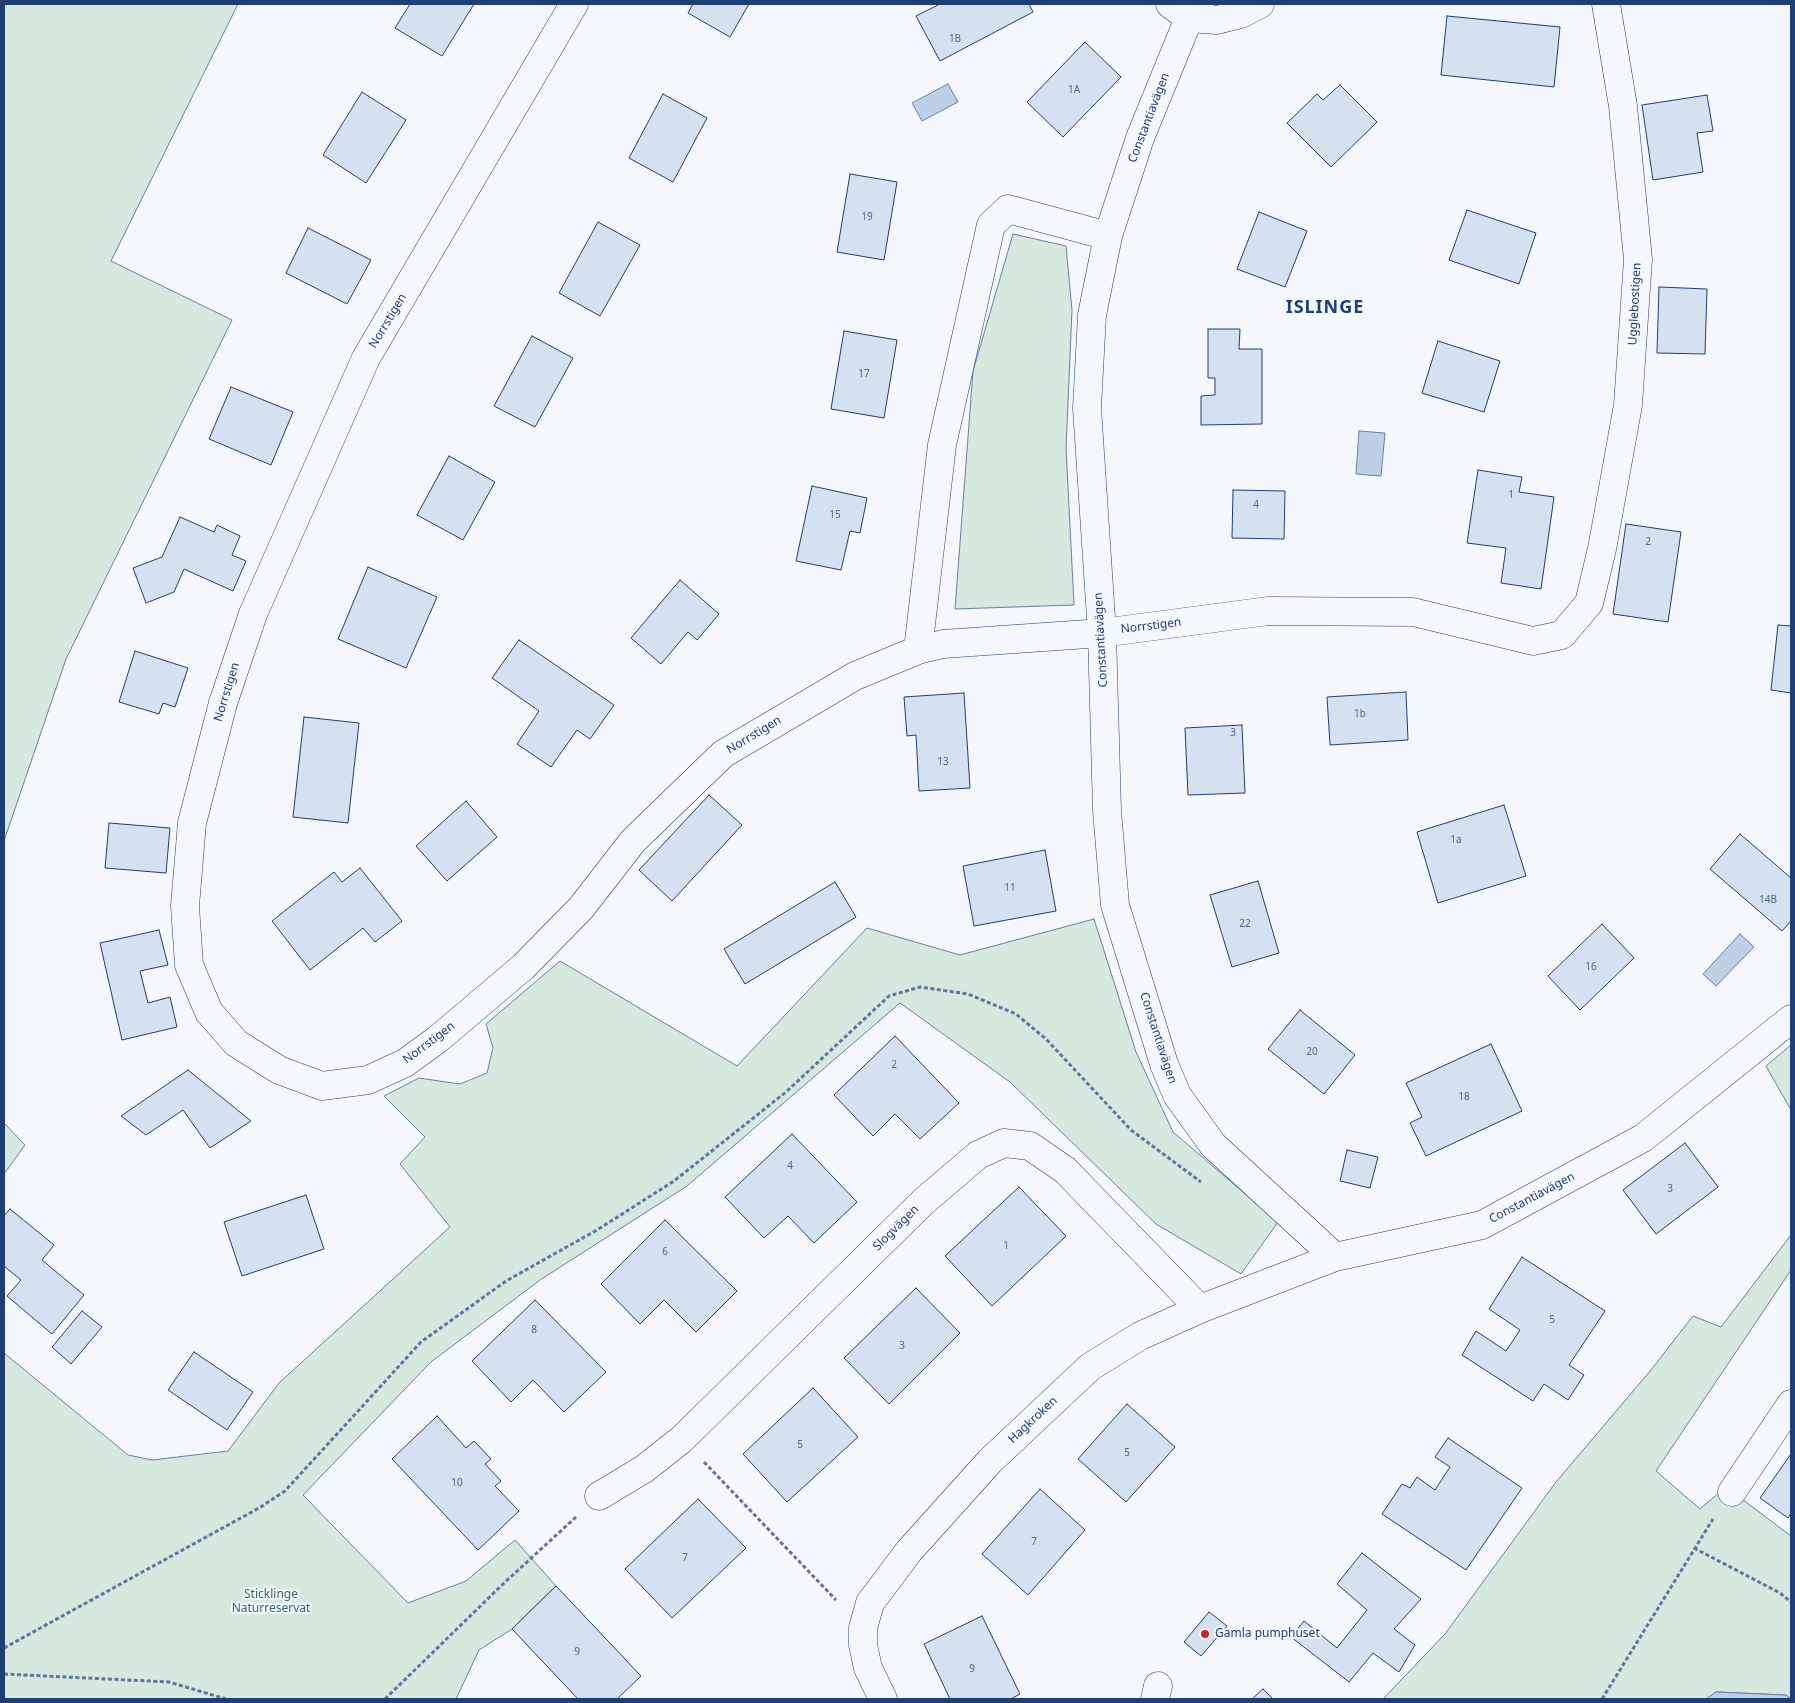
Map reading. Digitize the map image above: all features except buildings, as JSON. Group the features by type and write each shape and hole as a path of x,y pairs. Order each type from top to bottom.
{"street":[{"name":"Norrstigen","path":"574,4 366,358 253,614 223,702 192,824 185,906 189,965 209,1012 236,1043 279,1070 322,1086 368,1080 405,1064 438,1039 523,967 581,908 633,841 723,754 855,676 918,650 943,644 1102,633 1268,612 1413,612 1533,641 1562,636 1589,603"},
{"path":"1186,9 1217,20 1241,14 1260,4"},
{"name":"Ugglebostigen","path":"1589,603 1602,549 1628,405 1638,259 1623,106 1606,4"},
{"name":"Constantiavägen","path":"1186,9 1140,138 1108,236 1092,315 1087,408 1102,633 1107,811 1115,904 1164,1064 1177,1095 1213,1145 1335,1257 1482,1225 1644,1138 1791,1019"},
{"path":"918,650 942,445 991,225 1008,209 1108,236"},
{"name":"Slogvägen","path":"599,1496 644,1469 682,1439 923,1202 978,1155 1004,1143 1030,1146 1065,1170 1200,1309"},
{"name":"Hagkroken","path":"883,1699 868,1668 862,1628 870,1602 909,1551 997,1454 1090,1368 1140,1336 1200,1309 1335,1257"},
{"path":"1732,1492 1791,1404"}],"path":[{"path":"4,1648 251,1513 285,1491 420,1342 506,1281 597,1230 674,1181 786,1092 889,996 920,986 968,994 1016,1014 1046,1039 1131,1130 1206,1186"},
{"path":"682,1439 862,1628"},
{"path":"1602,1699 1694,1548 1732,1492"},
{"path":"385,1699 503,1584 599,1496"},
{"path":"1694,1548 1780,1594 1791,1602"},
{"path":"4,1674 169,1682 226,1699"}],"green space":[{"path":"4,4 238,4 111,261 232,320 66,659 4,841"},
{"path":"1013,234 1066,246 1072,310 1066,448 1074,605 955,609 973,371"},
{"name":"Sticklinge Naturreservat","path":"1094,919 1136,1052 1173,1132 1278,1222 1241,1274 1156,1224 1010,1082 900,1003 687,1186 540,1280 431,1362 303,1495 408,1603 466,1581 515,1540 556,1586 512,1629 479,1650 456,1699 4,1699 4,1353 128,1455 152,1460 228,1451 279,1383 450,1227 400,1164 425,1137 384,1096 419,1078 460,1084 487,1073 493,1048 486,1024 560,961 737,1066 867,928 960,955"},
{"path":"1791,1045 1791,1110 1766,1066"},
{"path":"4,1123 25,1145 4,1174"},
{"path":"1791,1235 1791,1270 1656,1471 1700,1509 1726,1487 1791,1536 1791,1699 1786,1695 1716,1692 1706,1699 1383,1699 1445,1634 1556,1482 1651,1370 1693,1316 1721,1327"}],"water":[{"path":"948,84 958,102 922,121 912,103"},
{"path":"1359,431 1385,433 1381,476 1356,474"},
{"path":"1740,934 1754,947 1716,986 1703,974"},
{"path":"1716,1692 1786,1695 1791,1699 1706,1699"}],"place":[{"name":"Gamla pumphuset","path":"1205,1634"}],"district":[{"name":"ISLINGE","path":"1325,308"}]}
